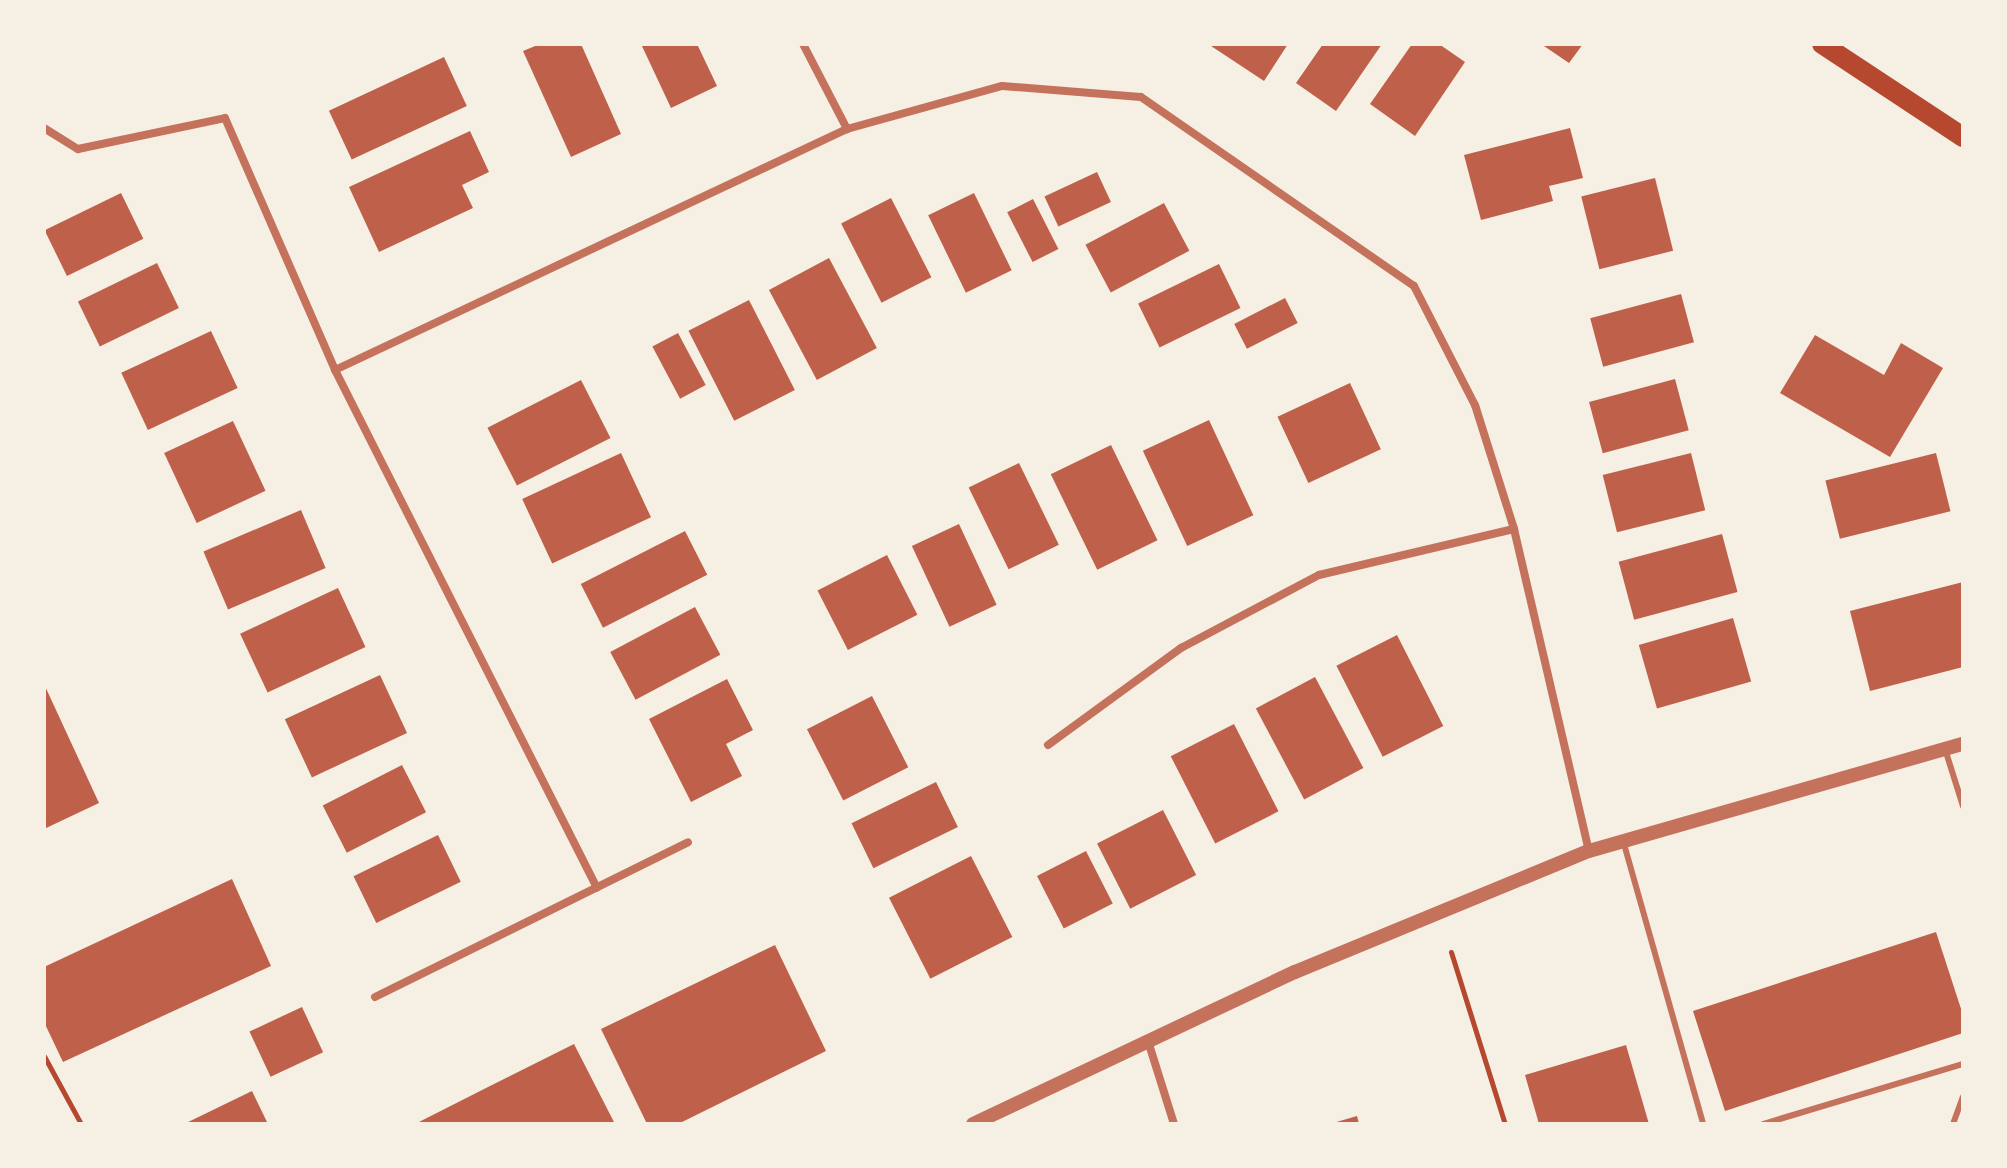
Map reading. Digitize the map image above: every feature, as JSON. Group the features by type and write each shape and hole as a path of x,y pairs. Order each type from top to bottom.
{"main road":[{"path":"1822,44 1963,137"}],"street":[{"path":"803,44 847,129"},
{"path":"335,370 847,129 1002,86 1141,97 1414,286 1475,405 1514,529 1589,851"},
{"path":"44,128 78,149 225,118 335,370 597,888"},
{"path":"1048,745 1181,648 1319,575 1514,529"},
{"path":"973,1124 1295,972 1589,851 1963,744"},
{"path":"375,997 688,842"},
{"path":"1148,1041 1174,1124"}],"lane":[{"path":"1945,749 1963,806"},
{"path":"1623,840 1703,1124"},
{"path":"1763,1124 1963,1064"},
{"path":"1953,1124 1963,1097"}],"path":[{"path":"1438,912 1505,1124"},
{"path":"44,1056 81,1124"}],"building":[{"path":"540,44 581,44 621,134 571,157 523,51"},
{"path":"641,44 697,44 717,86 671,108"},
{"path":"1208,44 1288,44 1264,81"},
{"path":"1323,44 1382,44 1336,111 1296,83"},
{"path":"1412,44 1439,44 1465,62 1415,136 1370,104"},
{"path":"1541,44 1583,44 1569,63"},
{"path":"444,57 467,106 352,160 329,111"},
{"path":"1570,128 1583,178 1549,186 1553,201 1481,220 1464,155"},
{"path":"470,131 489,172 462,185 473,208 379,252 349,187"},
{"path":"1097,172 1111,202 1058,226 1044,197"},
{"path":"1655,178 1673,251 1599,269 1581,196"},
{"path":"121,193 143,239 67,276 45,230"},
{"path":"974,193 1012,270 966,293 928,215"},
{"path":"891,198 931,277 882,303 841,223"},
{"path":"1033,199 1058,249 1033,262 1007,212"},
{"path":"1164,203 1189,251 1111,292 1085,245"},
{"path":"829,258 877,348 817,380 769,290"},
{"path":"157,263 179,308 100,347 78,302"},
{"path":"1219,264 1240,308 1160,347 1138,303"},
{"path":"1681,294 1694,342 1603,367 1590,318"},
{"path":"1285,298 1298,323 1247,349 1234,324"},
{"path":"749,300 795,390 734,421 688,331"},
{"path":"211,331 238,388 148,430 121,373"},
{"path":"678,333 706,385 680,399 652,347"},
{"path":"1815,335 1884,375 1901,343 1943,368 1890,457 1780,393"},
{"path":"1675,379 1689,430 1603,453 1589,402"},
{"path":"581,380 611,438 517,486 487,428"},
{"path":"1350,383 1381,449 1308,483 1277,417"},
{"path":"1209,420 1253,515 1187,546 1143,451"},
{"path":"233,421 266,491 197,523 164,453"},
{"path":"1111,445 1157,540 1097,570 1051,474"},
{"path":"621,453 651,517 552,563 522,499"},
{"path":"1691,453 1705,510 1617,532 1603,475"},
{"path":"1936,453 1951,511 1840,539 1825,481"},
{"path":"1019,463 1059,545 1009,569 969,488"},
{"path":"301,510 326,568 228,609 203,551"},
{"path":"959,524 997,605 949,627 912,546"},
{"path":"685,531 707,575 603,628 581,584"},
{"path":"1722,534 1738,592 1634,620 1619,562"},
{"path":"887,555 917,615 848,650 818,590"},
{"path":"1963,582 1963,667 1870,691 1850,611"},
{"path":"338,588 365,647 268,693 240,634"},
{"path":"695,607 720,655 636,700 610,652"},
{"path":"1733,618 1751,681 1657,708 1639,645"},
{"path":"1397,635 1443,726 1383,757 1336,666"},
{"path":"380,675 407,733 312,777 285,719"},
{"path":"1315,677 1363,768 1304,799 1256,708"},
{"path":"727,679 753,730 726,744 742,776 691,802 649,719"},
{"path":"44,684 99,803 44,829"},
{"path":"872,696 908,767 843,800 807,729"},
{"path":"1234,724 1278,811 1215,844 1171,756"},
{"path":"402,765 426,812 347,853 323,805"},
{"path":"936,782 958,827 873,868 852,823"},
{"path":"1163,810 1196,875 1130,909 1097,844"},
{"path":"438,835 461,882 376,923 354,876"},
{"path":"1086,851 1113,904 1064,929 1037,876"},
{"path":"971,856 1012,937 930,979 889,898"},
{"path":"232,879 271,966 63,1062 44,1022 44,967"},
{"path":"1936,932 1963,1015 1963,1033 1725,1111 1693,1011"},
{"path":"775,945 826,1051 678,1124 647,1124 601,1029"},
{"path":"302,1007 323,1052 271,1077 249,1032"},
{"path":"574,1044 615,1124 415,1124 486,1088"},
{"path":"1626,1045 1649,1124 1539,1124 1525,1075"},
{"path":"252,1091 268,1124 184,1124"},
{"path":"1357,1116 1359,1124 1333,1124 1333,1123"}]}
